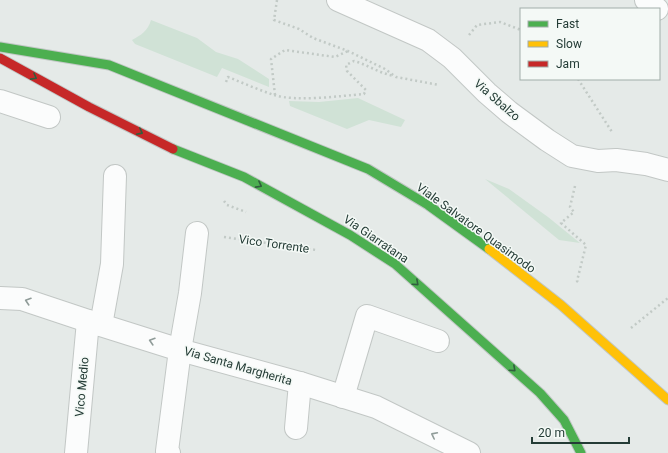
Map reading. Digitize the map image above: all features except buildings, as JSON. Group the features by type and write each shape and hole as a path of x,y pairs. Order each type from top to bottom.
{"street":[{"name":"Via Sbalzo","path":"338,0 428,40 452,58 487,93 509,112 572,156 598,161 616,160 646,164 668,170"},
{"path":"646,0 656,8"},
{"path":"660,12 668,18"},
{"name":"Viale Salvatore Quasimodo","path":"0,46 109,65 368,169 428,204 484,245 561,305 668,400"},
{"name":"Via Giarratana","path":"0,58 105,115 176,151 244,177 350,235 395,264 540,393 564,420 581,453"},
{"path":"0,101 49,117"},
{"name":"Vico Medio","path":"76,453 94,323 112,264 114,176"},
{"path":"169,453 167,452 180,350 190,293 197,233"},
{"name":"Via Santa Margherita","path":"0,298 22,299 180,350 300,383 376,407 469,453"},
{"path":"343,397 366,316 438,341"},
{"path":"296,428 300,383"}],"path":[{"path":"277,0 274,20 299,29 313,38 385,69 396,77"},
{"path":"452,58 477,25 500,22 520,30"},
{"path":"275,95 271,59 285,50 335,57 348,52"},
{"path":"226,83 228,77 275,95 292,98 364,94 366,90 347,71 346,65 354,61 364,64 382,74 439,85 446,83"},
{"path":"579,80 624,150 646,164"},
{"path":"234,173 224,193 223,199 227,205 249,214"},
{"path":"575,185 570,207 574,212 561,223 586,245 577,281 583,286"},
{"name":"Vico Torrente","path":"197,233 322,251"},
{"path":"636,333 631,328 668,298"}],"green space":[{"path":"151,20 197,38 216,52 238,59 269,79 269,87 222,68 217,77 135,44 132,40 146,30"},
{"path":"358,98 405,120 401,127 369,120 347,129 290,106 289,101 319,102"},
{"path":"485,179 509,189 548,217 580,243 559,240"}],"traffic: fast":[{"path":"0,47 109,65 368,169 428,205 489,249"},
{"path":"173,149 244,177 350,235 395,264 540,393 564,420 581,453"}],"traffic: slow":[{"path":"489,249 561,305 668,400"}],"traffic: jam":[{"path":"0,58 89,107 173,149"}]}
